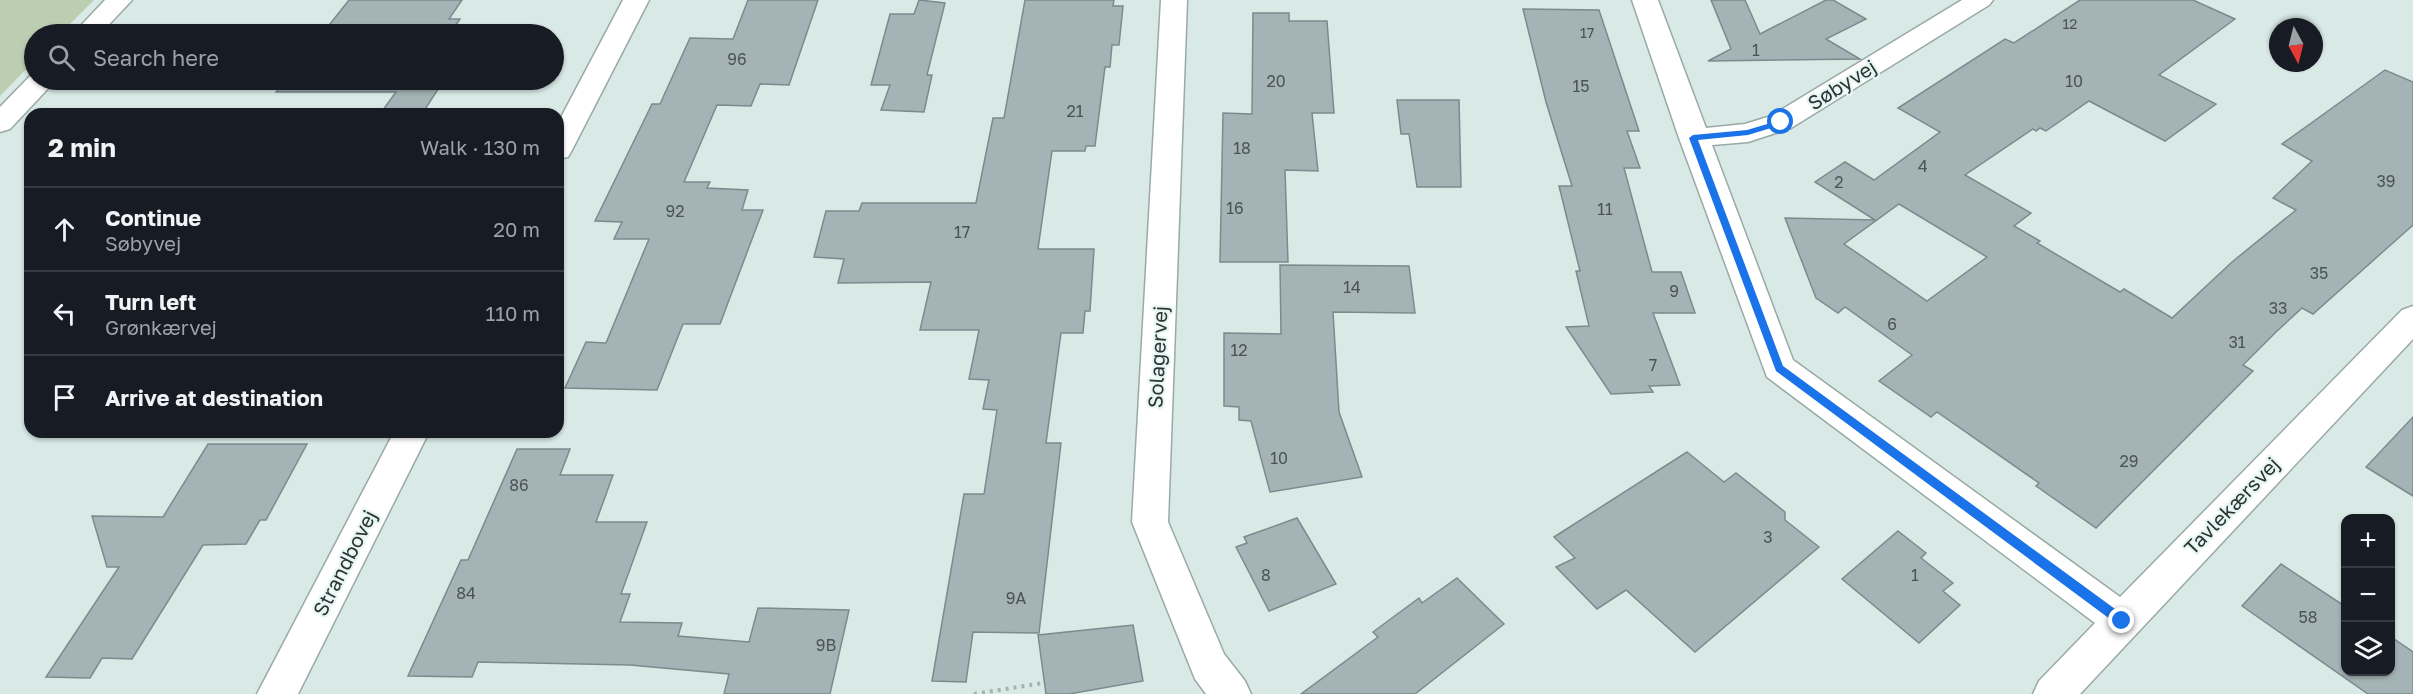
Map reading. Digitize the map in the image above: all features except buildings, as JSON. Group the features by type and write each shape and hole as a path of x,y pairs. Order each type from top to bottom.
{"street":[{"path":"96,24 119,0"},
{"path":"564,138 636,0"},
{"name":"Solagervej","path":"1174,0 1150,522 1209,666 1231,694"},
{"path":"1645,0 1693,138 1779,368 2122,621"},
{"name":"Søbyvej","path":"1693,138 1748,133 1781,122 1980,0"},
{"path":"0,123 32,90"},
{"name":"Tavlekærsvej","path":"2053,694 2413,318"},
{"name":"Strandbovej","path":"277,694 409,438"}],"path":[{"path":"974,694 1044,683"}],"green space":[{"path":"0,0 94,0 70,24 24,24 24,71 0,96"}],"route":[{"path":"1781,122 1748,133 1693,138 1779,368 2122,621"}]}
